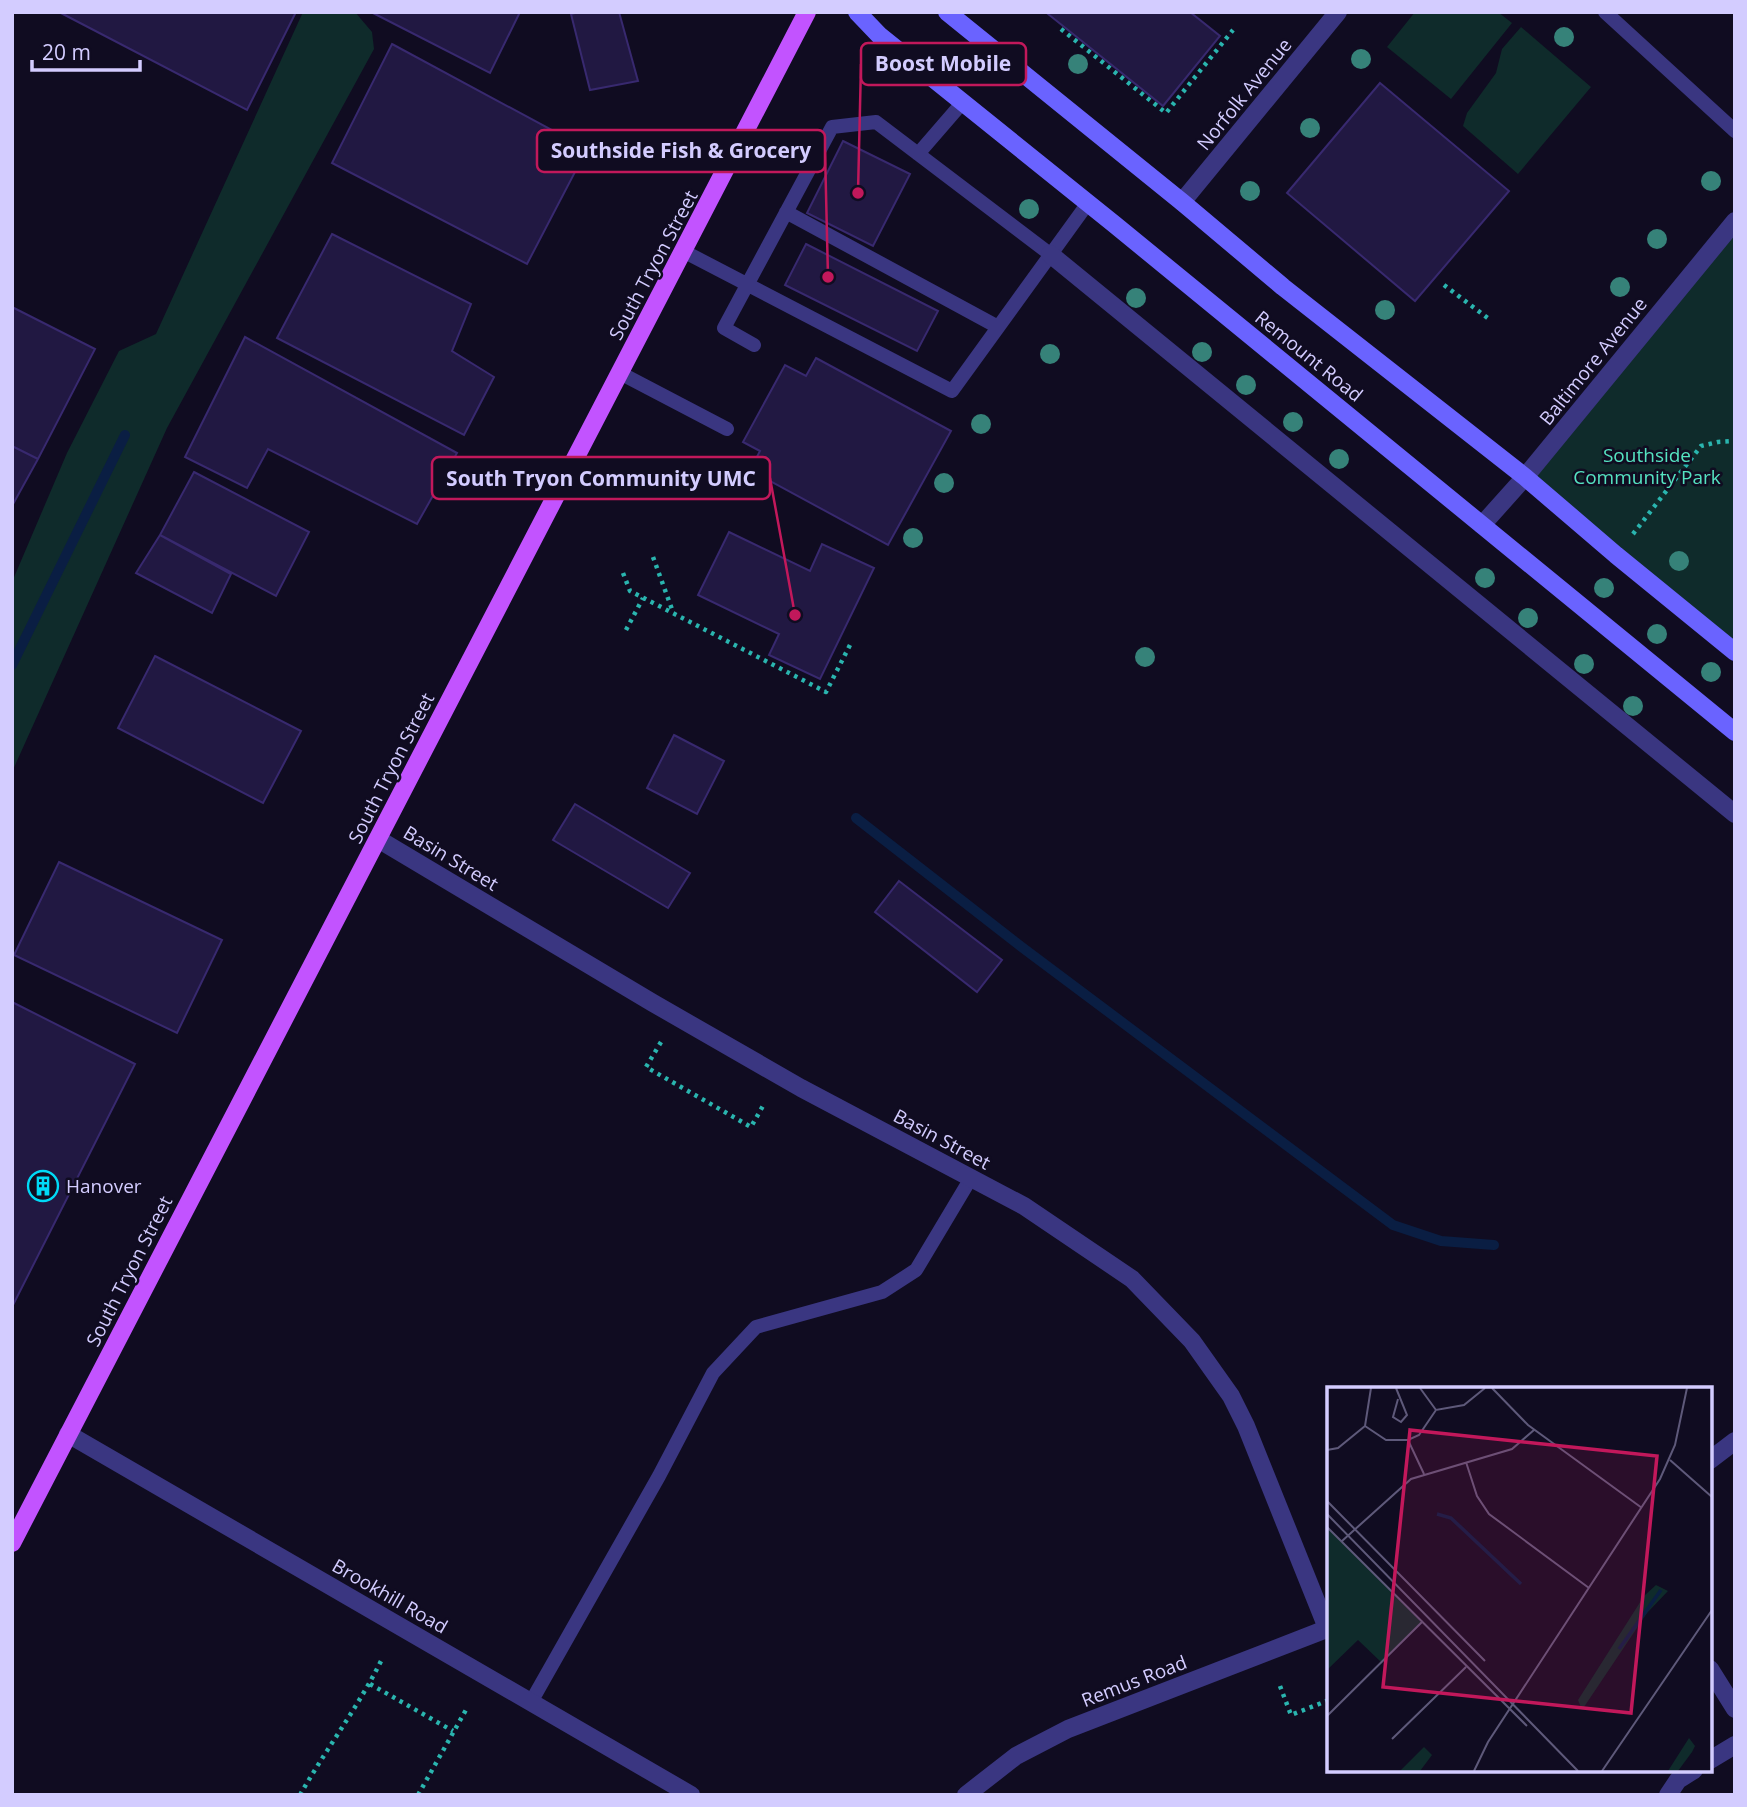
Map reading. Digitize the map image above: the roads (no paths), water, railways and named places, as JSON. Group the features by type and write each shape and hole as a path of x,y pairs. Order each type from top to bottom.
{"main road":[{"name":"South Tryon Street","path":"12,1543 807,12"},
{"name":"Remount Road","path":"857,12 879,35 1735,732"},
{"name":"Remount Road","path":"947,12 1283,287 1525,477 1735,652"}],"street":[{"name":"Norfolk Avenue","path":"1182,202 1338,12"},
{"name":"Baltimore Avenue","path":"1482,525 1525,477 1735,221"},
{"path":"1050,254 1735,814"},
{"name":"Basin Street","path":"378,839 801,1088 1024,1206 1132,1279 1192,1341 1231,1396 1246,1426 1327,1626"},
{"name":"Brookhill Road","path":"68,1434 691,1795"},
{"path":"1712,1458 1735,1441"},
{"name":"Remus Road","path":"966,1795 1016,1756 1068,1729 1327,1628"},
{"path":"1712,1672 1735,1709"},
{"path":"1712,1759 1735,1745"},
{"path":"1668,1795 1678,1780 1691,1772"}],"lane":[{"path":"1605,12 1735,131"},
{"path":"918,155 963,102"},
{"path":"754,345 724,328 832,127 876,122 1050,254"},
{"path":"683,251 952,390 1088,203"},
{"path":"786,212 998,327"},
{"path":"620,373 727,429"},
{"path":"531,1702 659,1476 713,1373 756,1327 882,1292 916,1269 971,1178"}],"waterway":[{"path":"12,665 125,435"},
{"path":"856,818 1023,948 1393,1225 1441,1241 1494,1245"}],"place":[{"name":"Boost Mobile","path":"858,193"},
{"name":"Southside Fish & Grocery","path":"828,277"},
{"name":"South Tryon Community UMC","path":"795,615"},
{"name":"Hanover","path":"43,1186"}],"park label":[{"name":"Southside Community Park","path":"1647,466"}]}
